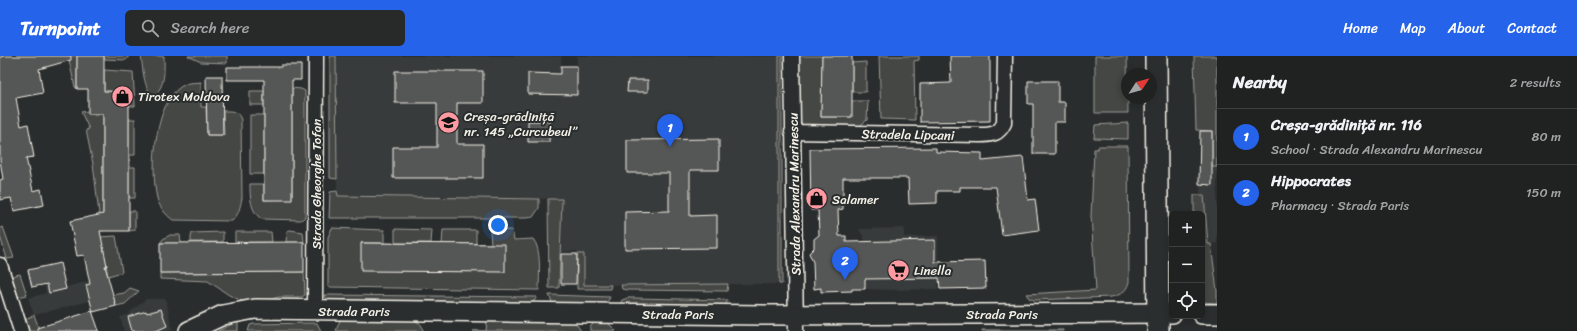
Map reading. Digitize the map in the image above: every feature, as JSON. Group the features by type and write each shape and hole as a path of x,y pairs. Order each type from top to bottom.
{"main road":[{"path":"1156,56 1163,319"}],"street":[{"name":"Strada Gheorghe Tofan","path":"316,56 316,311"},
{"name":"Strada Alexandru Marinescu","path":"792,56 796,323"},
{"name":"Stradela Lipcani","path":"792,132 996,134 1004,123 1005,56"},
{"path":"0,265 21,331"},
{"name":"Strada Paris","path":"188,331 223,315 255,310 796,323 1163,319"},
{"path":"1205,314 1217,314"}],"shaded area":[{"path":"68,56 77,56 77,89 75,87"},
{"path":"104,56 129,56 126,60 104,59"},
{"path":"141,56 164,56 164,72 161,87 154,95 150,92 146,83"},
{"path":"188,56 227,56 227,63 201,62"},
{"path":"330,56 336,56 337,179 330,178"},
{"path":"336,56 561,56 561,94 577,94 577,56 779,56 779,284 584,285 584,254 577,254 577,251 561,252 562,199 337,196"},
{"path":"779,56 782,56 782,284 779,284"},
{"path":"798,56 822,56 821,117 851,117 852,101 868,101 867,120 857,128 802,126 799,123"},
{"path":"879,56 919,56 919,60 914,61 915,120 881,119"},
{"path":"1095,56 1127,56 1127,68 1121,68 1121,104 1128,104 1128,113 1095,113"},
{"path":"1194,56 1217,56 1217,167 1212,167 1212,131 1196,130"},
{"path":"866,62 866,92 852,92 852,63"},
{"path":"104,70 133,72 135,106 129,106 129,92 104,91"},
{"path":"201,82 201,107 206,107 207,135 224,135 223,111 232,111 238,114 241,120 242,198 238,213 232,221 173,220 159,205 157,198 154,170 157,135 161,118 167,103 175,91 188,83"},
{"path":"292,88 305,91 305,217 301,220 262,219 253,208 250,184 264,184 264,200 292,199"},
{"path":"250,91 264,91 264,105 250,105"},
{"path":"88,111 103,114 103,231 101,230 93,164 86,130 89,129 81,112"},
{"path":"250,115 264,115 264,174 250,174"},
{"path":"129,119 135,119 135,155 129,155"},
{"path":"1128,123 1128,139 1094,138 1095,125"},
{"path":"1099,146 1128,146 1128,285 1123,292 1111,297 1034,300 1029,298 1026,294 1096,290 1091,216 1094,149 1097,149"},
{"path":"129,167 135,167 135,198 129,198"},
{"path":"1212,167 1217,167 1217,243 1208,244 1204,195 1200,195 1200,184 1212,185"},
{"path":"337,191 338,196 539,199 539,208 533,217 527,218 329,218 330,192"},
{"path":"1194,195 1204,195 1208,244 1211,244 1217,291 1217,303 1205,302 1205,211 1194,211"},
{"path":"548,199 562,199 559,288 549,288"},
{"path":"129,211 135,211 135,230 129,231"},
{"path":"3,227 14,258 7,259 0,236 0,228"},
{"path":"332,228 384,230 384,243 361,243 491,244 490,230 512,230 514,240 533,239 536,243 539,256 539,290 328,287 328,237"},
{"path":"904,228 904,237 938,236 938,289 865,289 864,238 859,229"},
{"path":"395,229 432,230 431,243 395,243"},
{"path":"443,230 476,230 476,244 442,244"},
{"path":"287,231 303,232 304,242 286,242"},
{"path":"223,232 223,242 191,242 192,233"},
{"path":"235,232 271,232 272,242 235,242"},
{"path":"170,235 180,235 181,243 160,243 163,239"},
{"path":"116,236 122,272 108,276 104,253 99,237"},
{"path":"577,254 584,254 584,285 611,285 610,289 577,289"},
{"path":"304,272 305,295 302,297 279,297 242,301 229,295 208,281 160,279 160,273"},
{"path":"20,274 27,295 18,297 12,276"},
{"path":"63,274 66,287 108,276 90,301 34,315 28,298 46,293 44,282 45,277"},
{"path":"728,284 727,291 628,290 622,289 621,285"},
{"path":"130,288 139,291 125,304 116,306 113,295 124,293"},
{"path":"324,295 537,297 529,304 335,302 327,299"},
{"path":"549,295 610,297 603,305 557,305 552,302"},
{"path":"628,298 727,300 727,302 724,306 620,304 622,300"},
{"path":"146,299 166,299 172,329 169,331 124,331 120,317 130,314 130,312"},
{"path":"34,315 40,331 29,331 26,319"},
{"path":"340,320 410,320 419,323 422,326 423,331 336,331"},
{"path":"238,321 238,331 218,331"},
{"path":"487,321 575,322 581,331 486,331"},
{"path":"317,323 321,331 248,331 250,325 253,324"},
{"path":"594,323 608,323 616,331 590,331 590,327"},
{"path":"1063,330 1063,331 982,331"}],"building":[{"path":"71,56 71,60 39,69 43,93 16,98 21,126 28,124 34,157 26,158 33,191 41,189 44,205 14,211 11,198 0,200 0,180 3,179 0,160 0,57"},
{"path":"77,56 104,56 104,91 129,92 129,231 100,231 107,266 105,266 116,306 93,312 86,285 90,284 84,255 77,256 70,221 103,214 103,114 88,114 88,89 77,89"},
{"path":"822,56 852,56 852,117 821,117"},
{"path":"950,56 990,56 990,121 920,122 920,84 951,83"},
{"path":"281,65 301,65 301,80 292,80 292,200 264,200 264,80 227,80 227,67 281,67"},
{"path":"561,66 577,66 577,95 528,94 528,73 561,74"},
{"path":"395,71 483,71 483,103 457,103 457,144 483,144 483,178 393,178 393,147 437,147 437,103 395,103"},
{"path":"206,76 222,76 223,135 207,135"},
{"path":"628,80 648,80 648,92 627,92"},
{"path":"1028,81 1058,81 1058,102 1065,102 1065,122 1055,122 1055,154 1033,154 1033,104 1028,104"},
{"path":"528,121 550,121 549,142 528,142"},
{"path":"1200,131 1212,131 1212,185 1199,184"},
{"path":"719,139 719,170 690,170 690,216 717,215 717,248 625,249 625,212 669,211 669,173 627,173 627,140"},
{"path":"936,148 936,152 982,153 982,161 1023,157 1028,200 1035,199 1039,230 1002,235 996,187 960,187 960,191 937,191 937,203 909,204 908,178 843,178 843,209 838,210 839,236 846,236 846,242 935,240 935,262 985,261 986,288 940,289 939,278 865,279 865,289 821,292 821,288 814,289 813,262 809,253 814,248 814,239 819,235 818,210 811,210 810,149"},
{"path":"304,242 304,272 160,273 160,243"},
{"path":"361,243 505,244 505,272 361,271"},
{"path":"561,254 577,254 576,284 561,284"},
{"path":"60,263 66,289 49,293 47,284 32,287 28,270"},
{"path":"161,309 167,326 156,331 132,331 128,317 146,311 147,313"},
{"path":"92,311 99,331 37,331 37,328"}],"place":[{"name":"Tirotex Moldova","path":"123,96"},
{"name":"Creșa-grădiniță nr. 145 „Curcubeul”","path":"449,123"},
{"name":"Creșa-grădiniță nr. 116","path":"670,147"},
{"name":"Salamer","path":"817,199"},
{"name":"Linella","path":"898,270"},
{"name":"Hippocrates","path":"845,280"}]}
